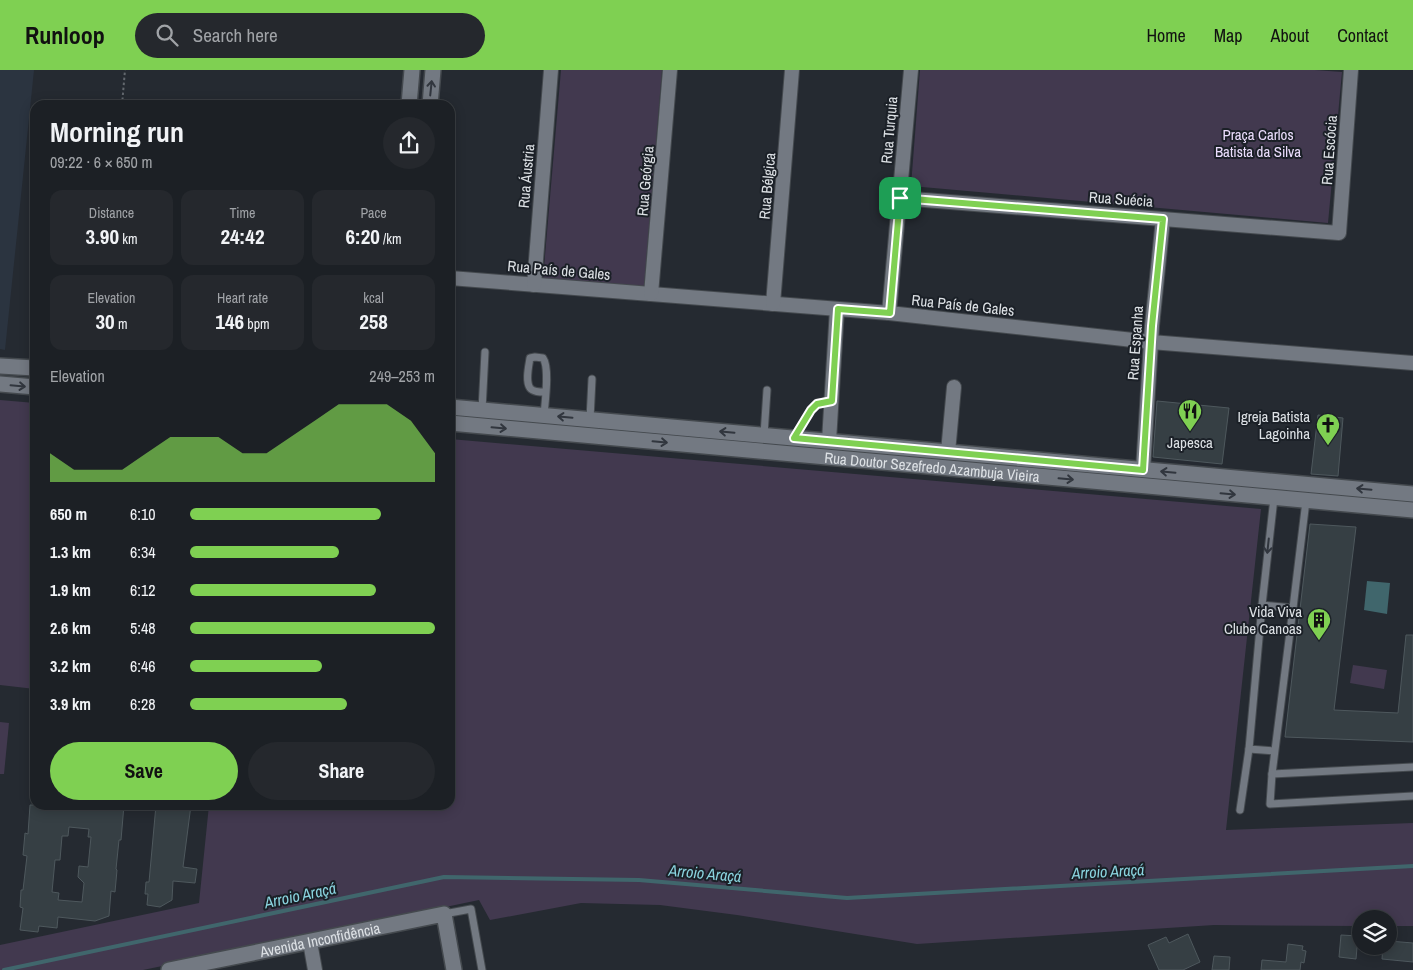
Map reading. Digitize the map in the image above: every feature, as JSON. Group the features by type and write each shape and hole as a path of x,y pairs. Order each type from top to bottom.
{"main road":[{"path":"409,100 412,70"},
{"path":"430,100 433,70"},
{"path":"0,366 30,368"},
{"path":"0,384 30,387"},
{"name":"Rua Doutor Sezefredo Azambuja Vieira","path":"455,407 1413,494"},
{"name":"Rua Doutor Sezefredo Azambuja Vieira","path":"455,423 1413,510"},
{"path":"444,914 454,970"},
{"name":"Avenida Inconfidência","path":"169,970 444,914"}],"street":[{"name":"Rua Áustria","path":"534,285 551,70"},
{"name":"Rua Geórgia","path":"651,294 670,70"},
{"name":"Rua Bélgica","path":"773,304 792,70"},
{"name":"Rua Turquia","path":"890,313 911,70"},
{"name":"Rua Escócia","path":"1339,233 1351,70"},
{"name":"Rua Suécia","path":"900,198 1339,233"},
{"name":"Rua Espanha","path":"1143,470 1151,342 1163,219"},
{"name":"Rua País de Gales","path":"455,278 890,313 1151,342 1413,363"},
{"path":"829,441 838,309"},
{"path":"948,452 954,387"},
{"path":"310,942 315,970"}],"lane":[{"path":"482,410 486,352"},
{"path":"544,416 547,363 543,358 535,356 530,358 529,387 535,391 545,392"},
{"path":"590,420 592,379"},
{"path":"764,436 767,390"},
{"path":"794,438 811,410 817,404 832,401"},
{"path":"1240,810 1249,749 1274,498"},
{"path":"1306,501 1274,751 1270,804 1413,796"},
{"path":"1262,605 1293,608"},
{"path":"1249,749 1274,751"},
{"path":"1272,774 1413,768"},
{"name":"Avenida Inconfidência","path":"444,914 471,909 482,970"}],"path":[{"path":"122,100 125,70"}],"shaded area":[{"path":"0,70 34,70 5,350 0,349"},
{"path":"1367,581 1390,583 1387,614 1364,610"}],"green space":[{"path":"561,70 662,70 644,287 543,279"},
{"name":"Praça Carlos Batista da Silva","path":"920,70 1315,70 1342,72 1328,223 911,186"},
{"path":"0,400 30,403 30,688 0,685"},
{"path":"455,439 1261,509 1226,830 1413,823 1413,926 1397,926 1397,910 1352,910 1352,926 1214,925 917,944 737,915 660,905 581,903 490,920 479,900 143,970 0,970 0,945 199,903 208,810 455,810"},
{"path":"1353,665 1387,670 1384,689 1350,683"},
{"path":"0,722 9,723 4,774 0,774"}],"building":[{"name":"Japesca","path":"1157,401 1229,408 1222,464 1153,457"},
{"name":"Igreja Batista Lagoinha","path":"1318,415 1343,418 1338,476 1311,474"},
{"name":"Vida Viva Clube Canoas","path":"1310,524 1356,527 1334,710 1398,713 1406,635 1413,635 1413,742 1285,737"},
{"path":"30,805 30,810 124,810 115,892 111,891 109,916 95,921 58,917 57,928 39,926 38,932 20,930 23,908 20,907 21,890 23,890 27,856 23,855 25,833 28,834","holes":["69,827 89,829 88,837 91,837 88,867 79,866 78,877 84,883 82,902 58,900 59,893 52,892 55,860 60,860 62,836 68,836"]},
{"path":"156,810 190,810 183,867 197,869 195,883 173,881 172,900 160,907 147,905 148,894 145,894 146,882 149,882"},
{"path":"1188,934 1200,962 1183,970 1159,970 1148,945 1166,937 1169,943"},
{"path":"1341,935 1352,936 1352,955 1356,955 1356,959 1339,957"},
{"path":"1397,942 1413,943 1413,962 1382,959 1382,955 1397,955"},
{"path":"1288,944 1303,946 1302,950 1306,951 1304,963 1301,962 1300,970 1261,970 1262,960 1286,962"},
{"path":"1214,956 1230,957 1229,970 1212,970"}],"waterway":[{"name":"Arroio Araçá","path":"4,970 444,877 639,880 847,898 1413,866"}],"place":[{"name":"Japesca","path":"1190,432"},
{"name":"Igreja Batista Lagoinha","path":"1328,446"},
{"name":"Vida Viva Clube Canoas","path":"1319,641"}],"route":[{"path":"900,198 1163,219 1152,326 1143,470 794,438 811,410 817,404 832,401 838,309 890,313 900,198"}]}
